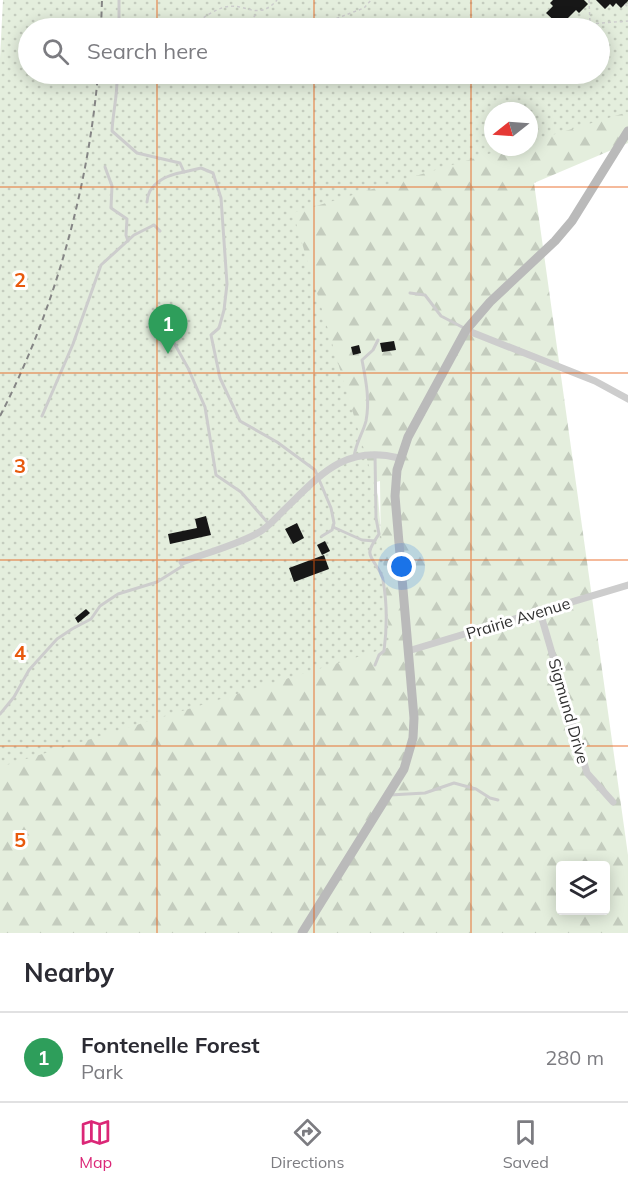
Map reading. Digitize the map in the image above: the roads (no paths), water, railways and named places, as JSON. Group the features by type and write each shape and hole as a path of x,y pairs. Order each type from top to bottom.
{"main road":[{"path":"302,933 404,769 414,738 395,496 399,458 415,422 466,330 490,302 555,242 628,131"}],"street":[{"path":"466,330 595,381 628,399"},
{"path":"182,562 257,534 317,478 338,463 354,457 375,454 399,458"},
{"name":"Prairie Avenue","path":"408,651 628,585"},
{"name":"Sigmund Drive","path":"540,612 587,773 613,802"}],"lane":[{"path":"119,0 119,18"},
{"path":"118,84 112,131 137,153 180,163 184,172"},
{"path":"105,167 106,175 112,186 111,208 127,219 128,241"},
{"path":"147,202 147,195 160,179 170,174 201,168 213,173 220,198 227,284 219,328 211,335 220,378 240,421 277,442 315,470 331,508 334,523 332,530 322,536"},
{"path":"42,416 73,344 101,265 128,241 154,225 160,231"},
{"path":"410,293 425,295 441,316 466,330"},
{"path":"163,323 188,368 205,407 216,475 241,492 269,525"},
{"path":"354,457 356,443 365,424 369,400 362,360 373,350 378,340"},
{"path":"375,454 376,518 379,534 370,550 370,556 378,566 383,578 386,635 384,651 379,655 375,664"},
{"path":"333,527 362,540 375,541"},
{"path":"0,714 14,697 29,670 57,639 72,628 91,619 100,606 118,594 157,582 180,567 182,562"},
{"path":"389,795 425,793 454,783 476,789 498,800"}],"railway":[{"path":"101,18 102,0"},
{"path":"0,416 37,335 66,249 86,162 97,84"}],"place":[{"name":"Fontenelle Forest","path":"168,354"}]}
